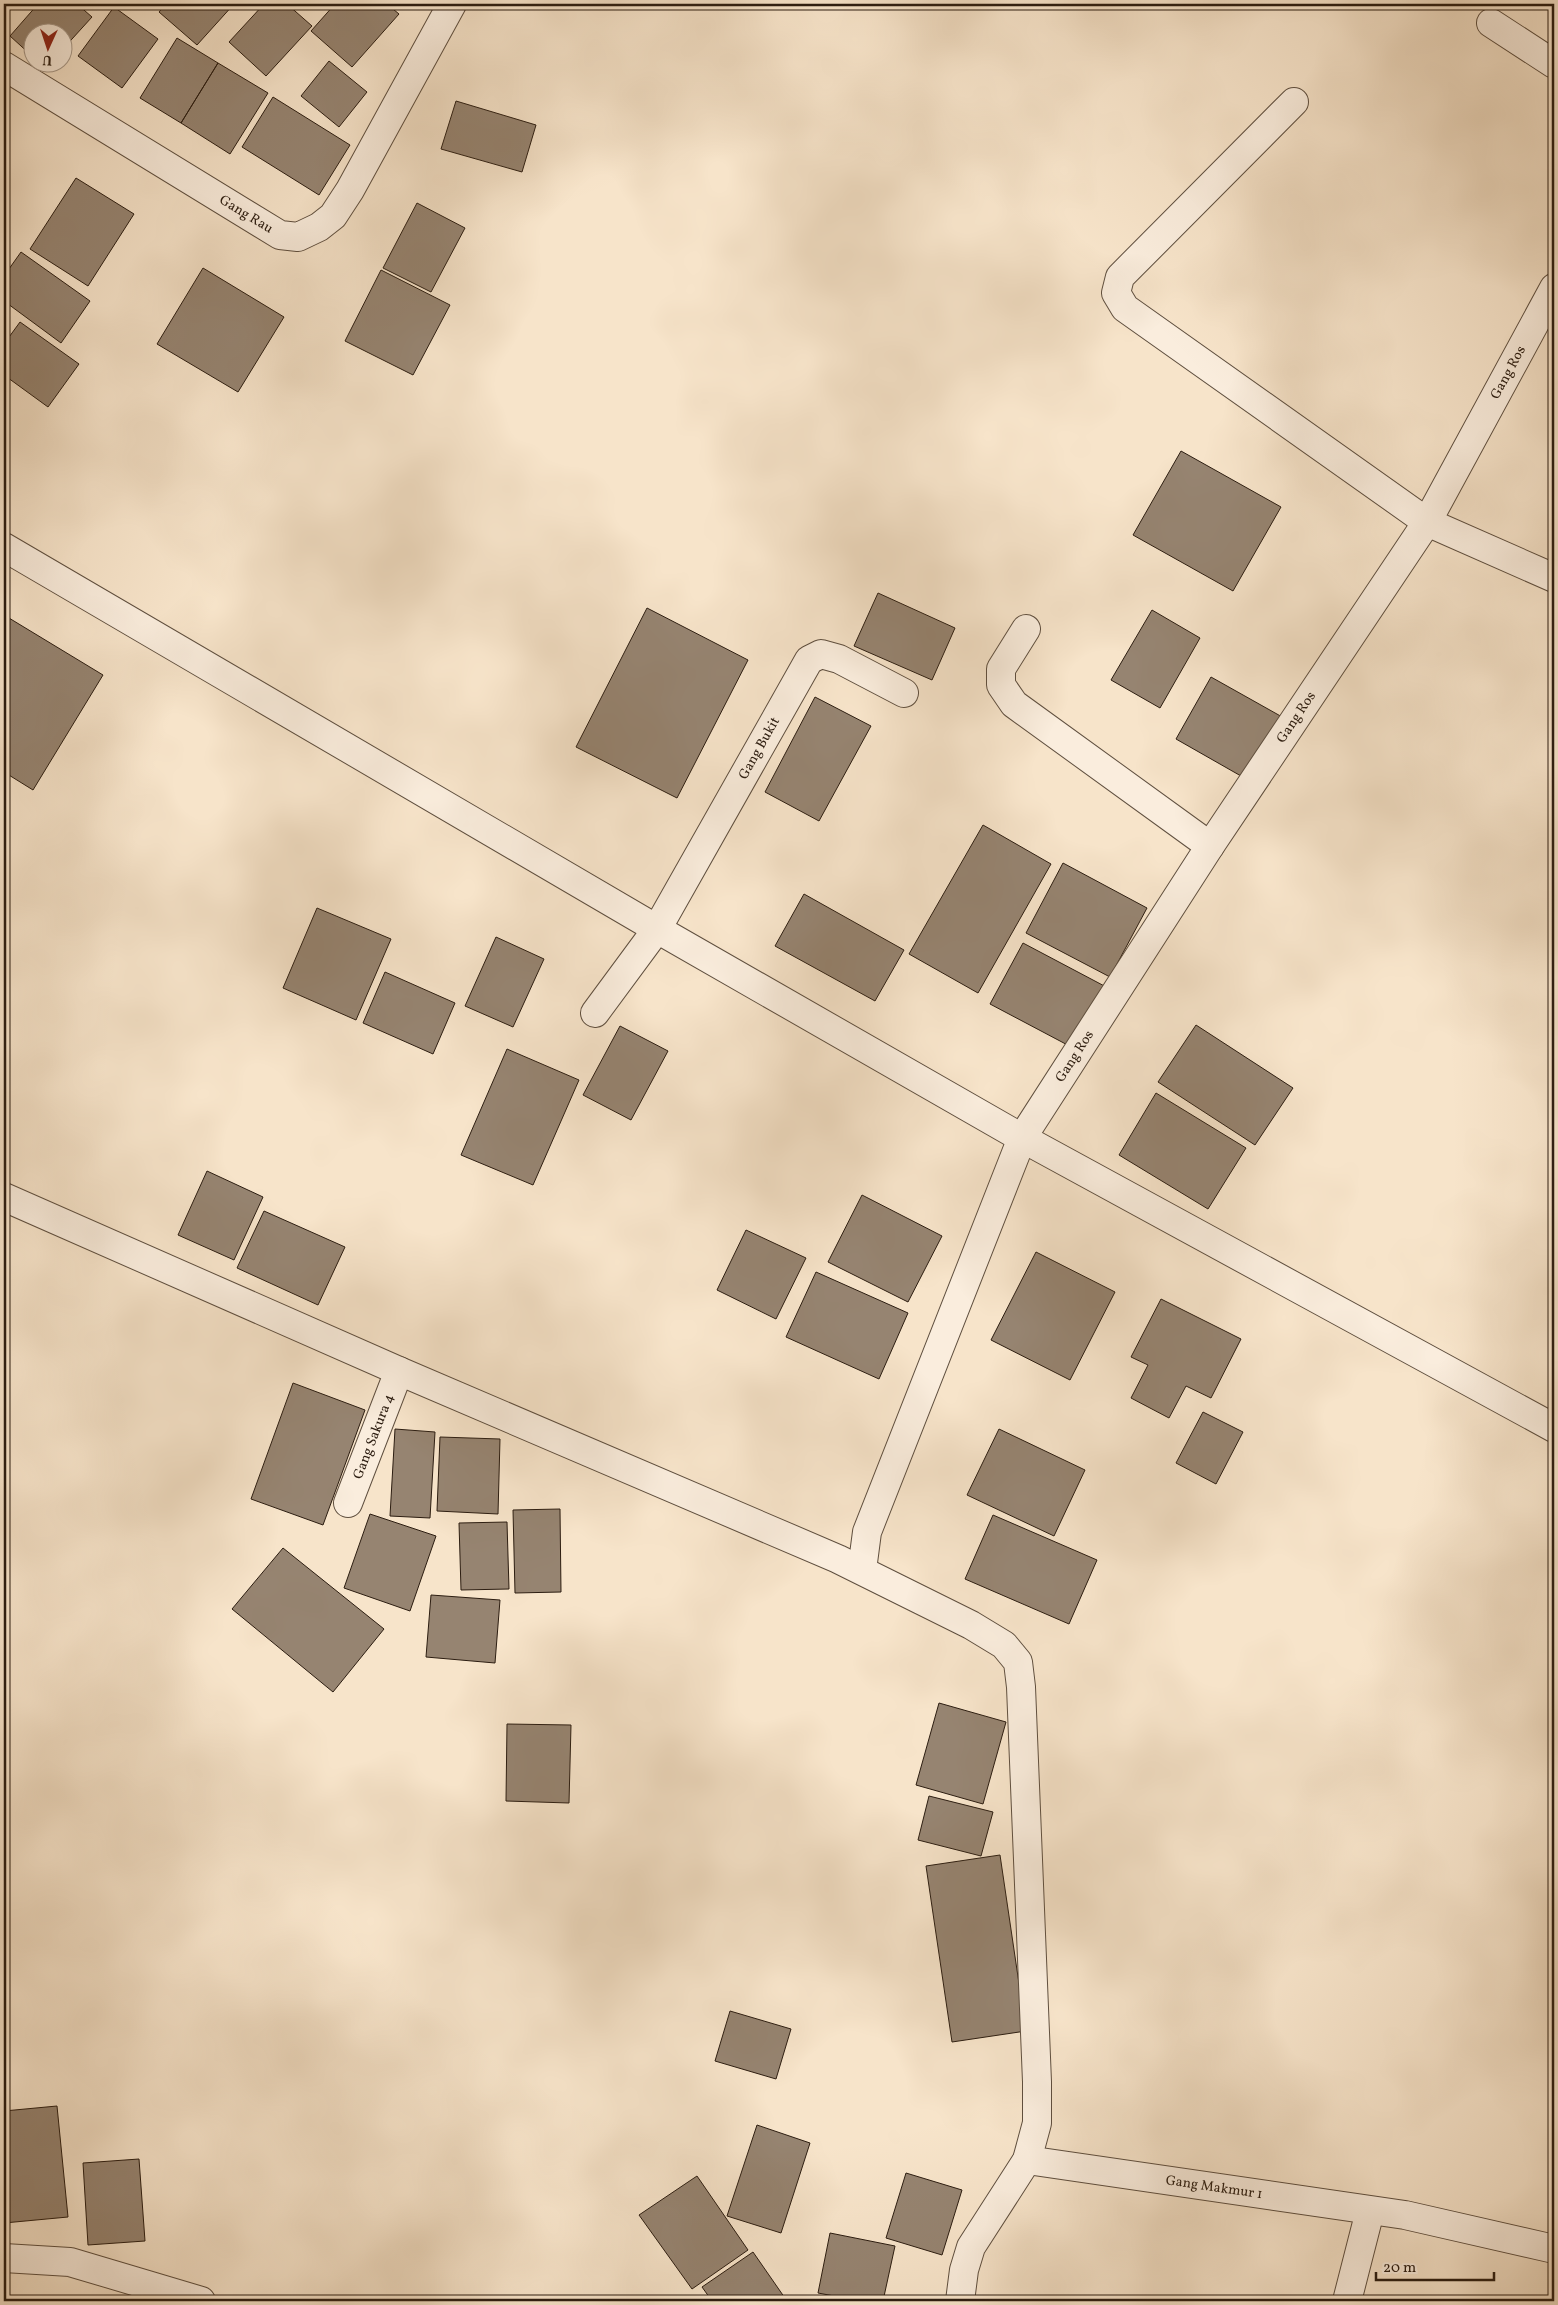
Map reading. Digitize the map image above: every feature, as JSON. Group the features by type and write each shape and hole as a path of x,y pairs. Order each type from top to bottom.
{"street":[{"name":"Gang Rau","path":"4,66 280,235 298,237 319,227 334,216 452,4"},
{"path":"1491,24 1554,64"},
{"path":"1294,102 1120,277 1116,293 1124,308 1427,522 1554,578"},
{"name":"Gang Ros","path":"862,1570 868,1532 1022,1138 1210,846 1427,522 1554,288"},
{"path":"4,547 657,929 1022,1138 1554,1428"},
{"path":"1026,629 1001,669 1001,685 1014,704 1210,846"},
{"name":"Gang Bukit","path":"595,1013 657,929 809,660 821,654 839,659 904,693"},
{"path":"4,1197 399,1371 862,1570 971,1625 1004,1645 1018,1662 1037,2082 1037,2123 1027,2160 971,2247 964,2270 960,2301"},
{"name":"Gang Sakura 4","path":"348,1503 399,1371"},
{"name":"Gang Makmur 1","path":"1027,2160 1405,2215 1554,2249"},
{"path":"1347,2301 1370,2211"},
{"path":"4,2258 70,2262 201,2301"}],"building":[{"path":"38,4 77,4 92,17 72,39 72,22 22,22"},
{"path":"166,4 234,4 197,45 159,12"},
{"path":"264,4 287,4 312,26 266,76 229,42"},
{"path":"335,4 387,4 399,14 352,67 311,31"},
{"path":"114,7 158,39 122,88 78,56"},
{"path":"22,22 22,47 10,36"},
{"path":"177,38 218,63 181,123 140,98"},
{"path":"329,61 367,92 339,127 301,96"},
{"path":"218,63 268,93 230,154 181,123"},
{"path":"273,97 350,145 319,195 242,147"},
{"path":"456,101 536,125 522,172 441,149"},
{"path":"76,178 134,214 88,286 30,249"},
{"path":"417,203 465,228 431,292 383,268"},
{"path":"21,252 90,301 61,343 4,301 4,276"},
{"path":"203,268 284,317 238,392 157,344"},
{"path":"381,270 450,305 413,375 345,341"},
{"path":"20,322 79,364 48,407 4,375 4,344"},
{"path":"1181,451 1281,507 1233,591 1133,535"},
{"path":"878,593 955,628 932,680 854,646"},
{"path":"647,608 748,660 677,798 576,747"},
{"path":"1152,610 1200,638 1160,708 1111,680"},
{"path":"4,615 103,675 33,790 4,772"},
{"path":"1211,677 1284,718 1248,780 1176,739"},
{"path":"815,697 871,726 819,821 765,792"},
{"path":"983,825 1051,864 978,993 909,954"},
{"path":"1063,863 1147,908 1110,977 1026,933"},
{"path":"804,894 904,950 875,1001 775,946"},
{"path":"317,908 391,939 356,1020 283,988"},
{"path":"496,937 544,959 513,1027 465,1006"},
{"path":"1023,943 1110,989 1077,1050 990,1004"},
{"path":"385,972 455,1003 433,1054 363,1023"},
{"path":"1196,1025 1293,1088 1255,1145 1158,1082"},
{"path":"620,1026 668,1051 631,1120 583,1095"},
{"path":"507,1049 579,1080 533,1185 461,1155"},
{"path":"1156,1093 1246,1148 1208,1209 1119,1155"},
{"path":"207,1171 263,1197 234,1260 178,1235"},
{"path":"862,1195 942,1236 908,1302 828,1262"},
{"path":"264,1211 345,1247 318,1305 237,1268"},
{"path":"746,1230 806,1258 776,1319 717,1290"},
{"path":"1036,1252 1115,1292 1070,1380 991,1340"},
{"path":"816,1272 908,1313 879,1379 786,1337"},
{"path":"1161,1299 1241,1339 1211,1398 1186,1386 1169,1418 1131,1398 1148,1365 1131,1357"},
{"path":"293,1383 365,1410 323,1525 251,1499"},
{"path":"1203,1412 1243,1432 1216,1484 1176,1463"},
{"path":"395,1429 435,1432 430,1518 390,1516"},
{"path":"999,1429 1085,1470 1054,1536 967,1495"},
{"path":"440,1437 500,1439 498,1514 437,1511"},
{"path":"560,1509 561,1592 515,1593 513,1510"},
{"path":"370,1514 436,1536 410,1611 344,1588"},
{"path":"993,1515 1097,1560 1069,1624 965,1579"},
{"path":"507,1522 509,1589 461,1590 459,1523"},
{"path":"283,1548 384,1629 333,1692 232,1609"},
{"path":"431,1595 500,1600 495,1663 426,1657"},
{"path":"939,1703 1006,1722 983,1804 916,1785"},
{"path":"507,1724 571,1725 569,1803 506,1801"},
{"path":"929,1796 993,1812 981,1856 918,1840"},
{"path":"1000,1855 1026,2031 952,2042 926,1866"},
{"path":"730,2011 791,2029 776,2079 715,2061"},
{"path":"57,2106 68,2217 4,2223 4,2111"},
{"path":"757,2125 810,2143 781,2233 727,2216"},
{"path":"139,2159 145,2241 88,2245 83,2163"},
{"path":"906,2173 962,2190 942,2255 886,2238"},
{"path":"697,2176 748,2250 692,2289 639,2215"},
{"path":"830,2233 895,2246 883,2301 861,2301 818,2293"},
{"path":"753,2252 787,2301 712,2301 702,2287"}]}
